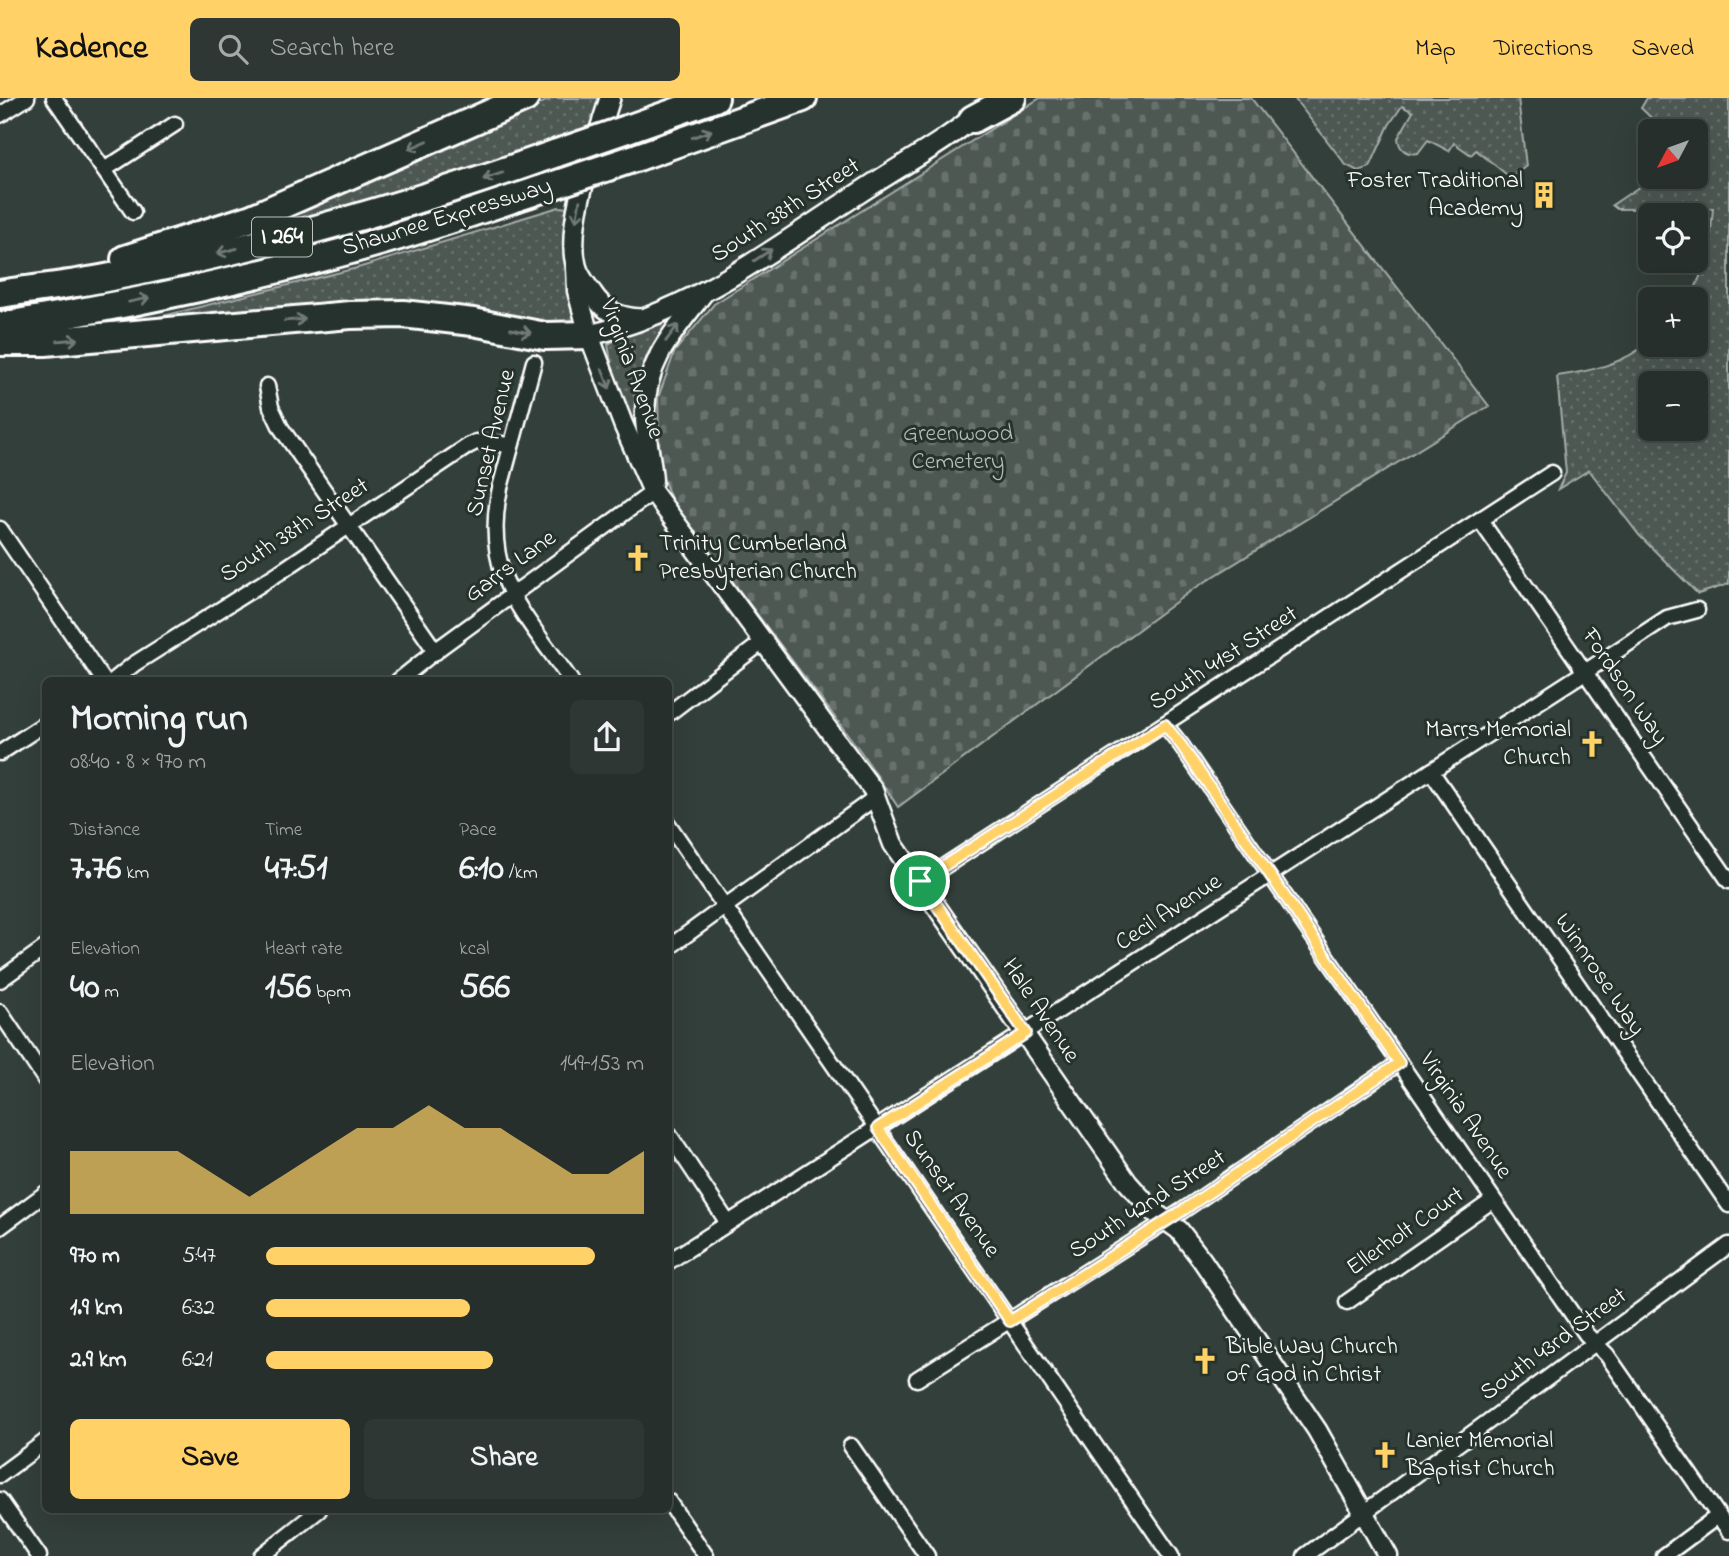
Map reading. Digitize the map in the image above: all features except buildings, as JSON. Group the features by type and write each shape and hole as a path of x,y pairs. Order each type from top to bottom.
{"highway":[{"path":"36,288 252,218 525,98"},
{"name":"Shawnee Expressway","path":"0,294 103,279 335,224 413,202 715,98"},
{"name":"Shawnee Expressway","path":"0,326 112,306 295,265 386,240 638,157 803,98"},
{"path":"973,118 1012,98"},
{"path":"0,342 45,342 350,315 403,314 473,322 545,336 589,335"}],"main road":[{"name":"Virginia Avenue","path":"576,267 575,230 579,202 610,98"},
{"name":"South 38th Street","path":"589,335 649,319 705,291 973,118 992,98"},
{"path":"576,267 603,307 629,318 649,319"}],"street":[{"path":"0,116 27,98"},
{"path":"54,98 133,212"},
{"path":"104,170 176,124"},
{"name":"Virginia Avenue","path":"576,267 577,290 589,335 623,424 653,492"},
{"path":"653,492 645,412 651,373 662,346 705,291"},
{"name":"Sunset Avenue","path":"534,362 500,488 494,523 497,557 505,583 568,677"},
{"path":"267,386 277,420 436,652"},
{"name":"South 38th Street","path":"118,677 468,446 476,442 511,445"},
{"name":"South 41st Street","path":"920,881 1552,473"},
{"name":"Garrs Lane","path":"403,677 653,492"},
{"name":"Hale Avenue","path":"653,492 876,797 893,844 1128,1183 1154,1212 1179,1230 1208,1269 1317,1430 1388,1556"},
{"name":"Fordson Way","path":"1480,520 1729,881"},
{"path":"0,529 101,677"},
{"name":"Cecil Avenue","path":"672,1259 1667,618 1697,610"},
{"path":"672,711 764,641"},
{"name":"Virginia Avenue","path":"1165,725 1586,1334 1608,1355 1729,1531"},
{"path":"0,752 42,726"},
{"name":"Winnrose Way","path":"1431,771 1729,1205"},
{"path":"672,945 876,797"},
{"name":"Sunset Avenue","path":"672,830 1171,1556"},
{"path":"0,980 42,950"},
{"path":"0,1012 42,1075"},
{"name":"South 42nd Street","path":"917,1379 1166,1221 1399,1063"},
{"path":"672,1139 728,1223"},
{"path":"0,1227 42,1196"},
{"name":"Ellerholt Court","path":"1347,1302 1493,1200"},
{"name":"South 43rd Street","path":"1305,1556 1729,1245"},
{"path":"0,1475 42,1444"},
{"path":"851,1447 927,1556"},
{"path":"0,1500 39,1556"},
{"path":"672,1507 706,1556"},
{"path":"261,1556 315,1513"},
{"path":"1664,1556 1718,1516"}],"green space":[{"path":"553,98 599,98 590,128 336,211 236,236"},
{"name":"Greenwood Cemetery","path":"1040,98 1251,98 1489,406 1192,590 898,807 861,752 672,501 660,471 658,398 675,351 714,304"},
{"path":"1294,98 1518,98 1526,166 1511,178 1476,150 1471,155 1454,143 1449,151 1428,140 1418,153 1407,152 1400,145 1398,138 1413,112 1402,106 1389,125 1370,167 1358,171 1346,165"},
{"path":"1647,98 1729,98 1729,584 1698,594 1639,535 1589,470 1558,489 1566,473 1557,376 1606,365 1638,351 1638,357 1708,357 1708,287 1696,287 1701,273 1708,273 1713,208 1708,208 1708,203 1638,203 1638,209 1617,209 1612,205 1638,188 1708,189 1708,119 1652,119 1641,108"},
{"path":"559,207 568,208 565,239 567,267 581,325 503,322 98,332 361,267"},
{"path":"674,319 663,334 642,448 614,381 608,344 632,332"}],"place":[{"name":"Foster Traditional Academy","path":"1544,195"},
{"name":"Trinity Cumberland Presbyterian Church","path":"638,558"},
{"name":"Marrs Memorial Church","path":"1592,744"},
{"name":"Bible Way Church of God in Christ","path":"1205,1361"},
{"name":"Lanier Memorial Baptist Church","path":"1385,1455"}],"route":[{"path":"1165,725 1399,1063 1182,1211 1010,1321 878,1128 1026,1033 920,881 1165,725"}]}
